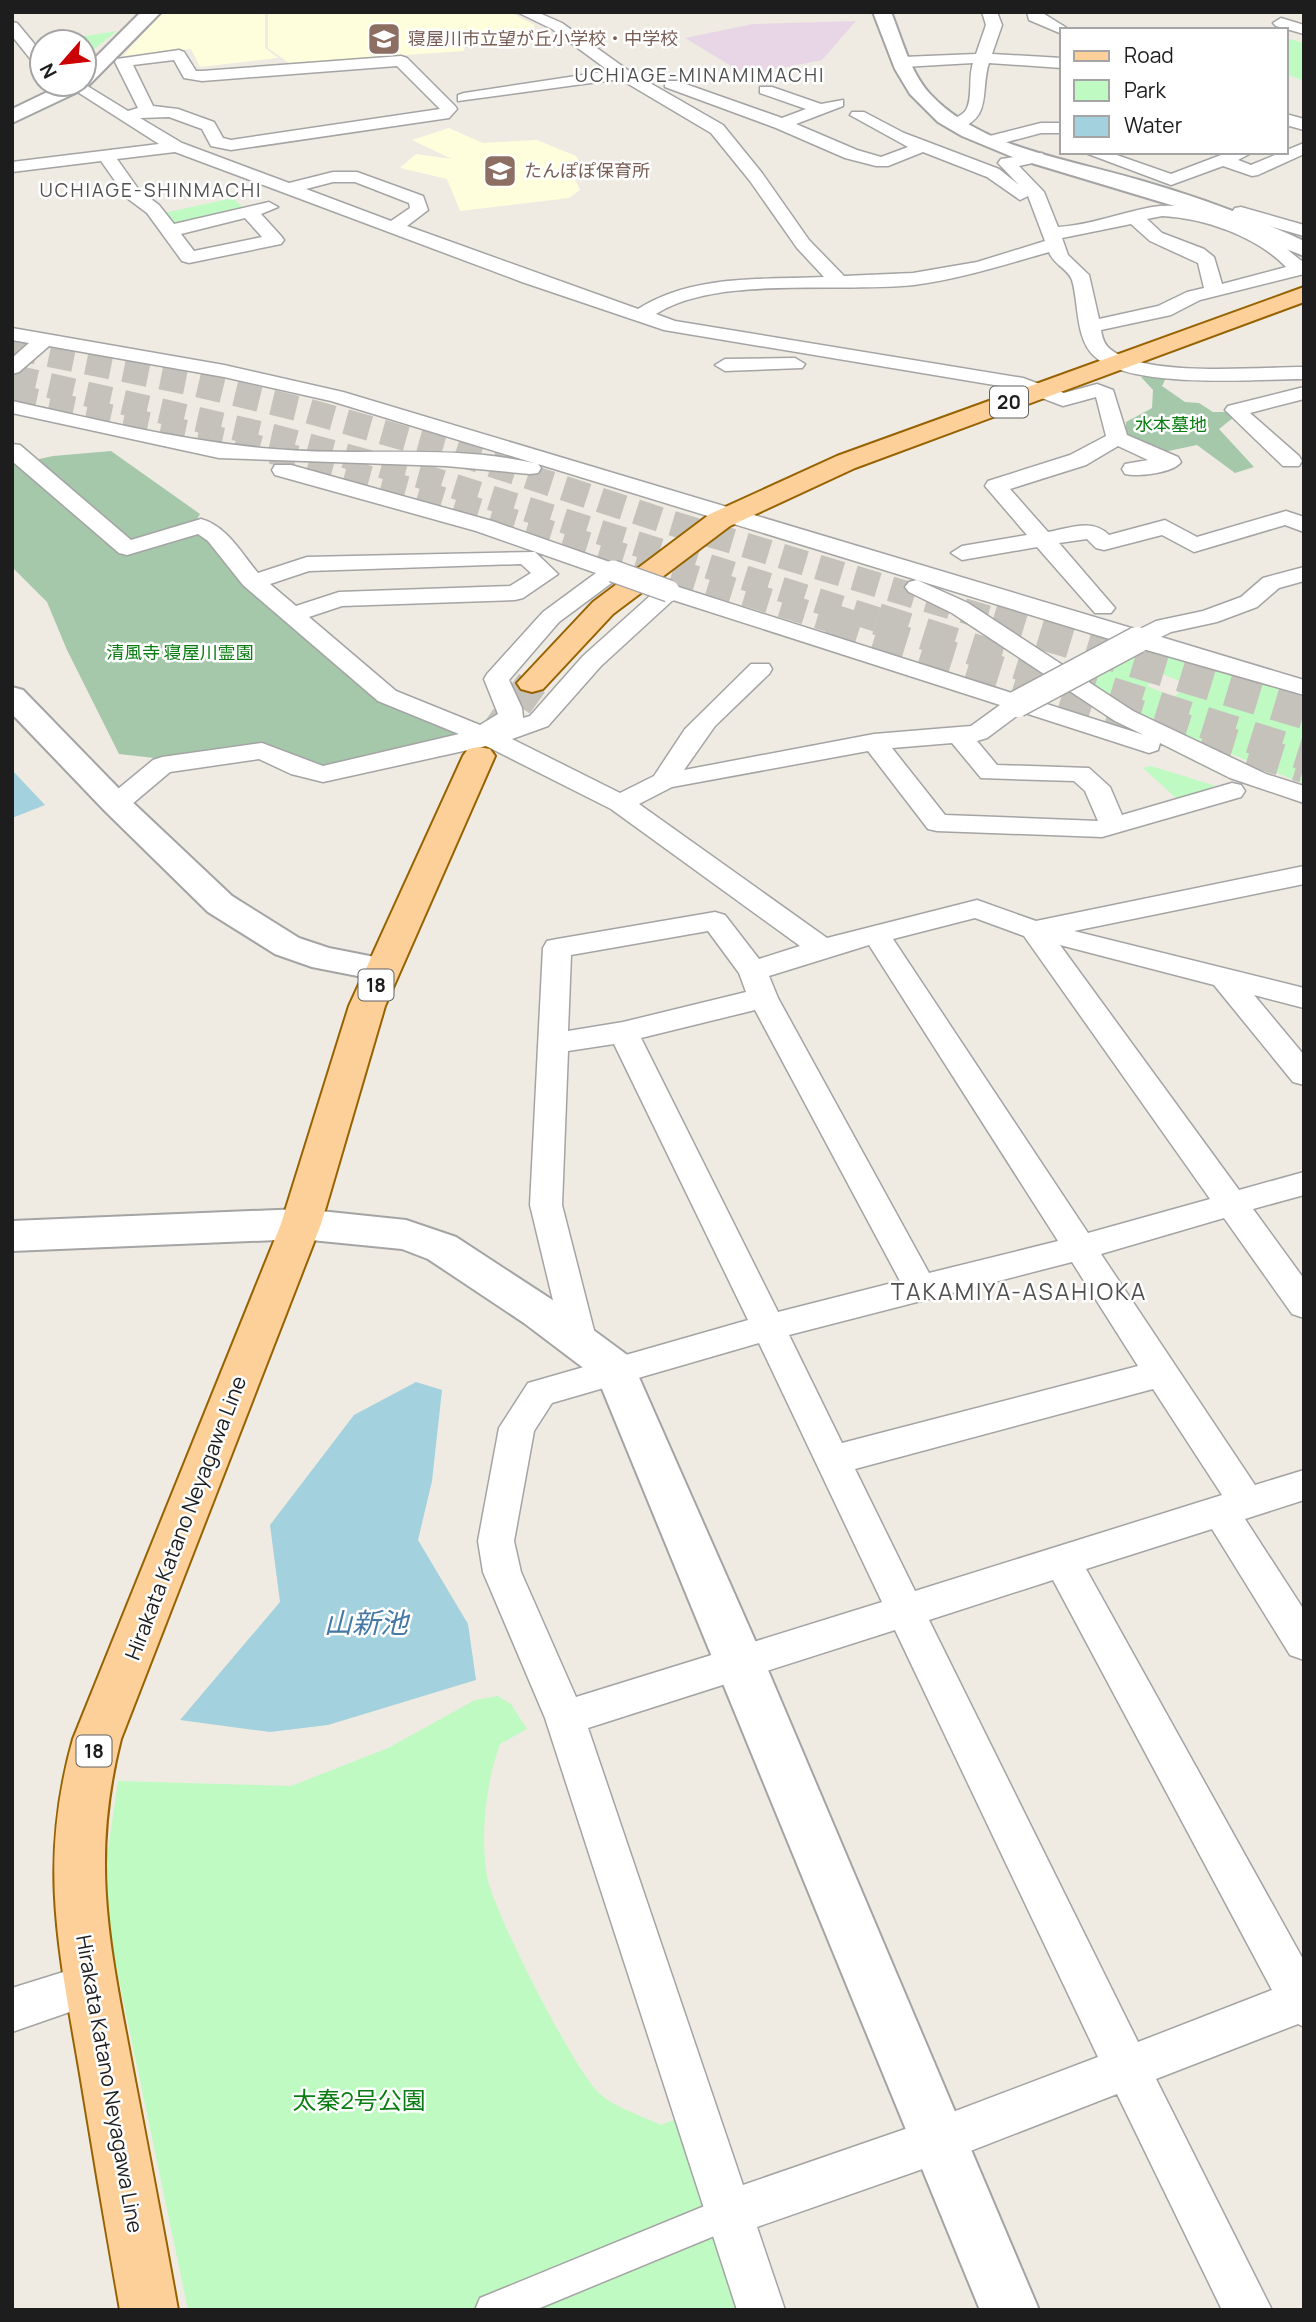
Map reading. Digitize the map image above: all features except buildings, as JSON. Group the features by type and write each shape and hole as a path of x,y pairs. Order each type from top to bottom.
{"main road":[{"name":"20","path":"727,517 846,462 1304,294"},
{"path":"532,684 603,607 727,517"},
{"name":"Hirakata Katano Neyagawa Line","path":"149,2310 89,1985 76,1869 83,1788 97,1739 301,1224 367,1006 484,747"}],"street":[{"path":"98,64 152,12"},
{"path":"524,12 557,26 623,74 717,129 756,177 803,244 838,281"},
{"path":"883,12 903,62 922,97 956,124 992,141 1038,157 1187,201 1302,262"},
{"path":"956,124 972,116 978,101 976,78 985,58 987,39 993,24 989,12"},
{"path":"1034,12 1034,17 1060,29"},
{"path":"1281,23 1304,30"},
{"path":"12,26 28,46"},
{"path":"557,26 581,28 626,62 678,88 782,124 851,154 881,162 922,147"},
{"path":"125,117 147,110 172,112 208,126 217,142 231,145 443,115 449,109 401,61 288,71 277,68 202,76 190,75 179,55 171,53 123,62 147,110"},
{"path":"903,62 985,58 1060,63"},
{"path":"464,98 623,74"},
{"path":"766,90 829,106 782,124"},
{"path":"98,97 125,117 176,146 287,189 671,326 1023,384 1063,400 1097,390 1106,394 1117,438"},
{"path":"12,117 49,98"},
{"path":"858,115 922,147 974,165 1009,184 1051,236"},
{"path":"992,141 1041,128 1060,128"},
{"path":"12,167 176,146"},
{"path":"1207,154 1252,171 1304,148"},
{"path":"1060,152 1007,163 1035,192 1060,257 1080,275 1093,339 1101,352 1118,362 1161,373 1304,373"},
{"path":"1097,154 1171,180 1241,154"},
{"path":"104,155 133,194 153,209 189,257 275,240 249,212"},
{"path":"287,189 333,177 357,177 417,200 419,210 394,227"},
{"path":"169,231 311,197"},
{"path":"640,316 670,297 718,287 913,279 980,267 1051,236 1166,211 1223,223 1302,262"},
{"path":"1241,212 1304,231"},
{"path":"1135,218 1156,237 1197,253 1207,261 1214,292"},
{"path":"1091,326 1164,311 1185,299 1302,262"},
{"path":"12,334 224,372 336,396 727,517 1304,688"},
{"path":"12,368 46,339"},
{"path":"724,365 789,363 833,367 888,363"},
{"path":"1292,461 1236,410 1304,393"},
{"path":"12,407 200,447 484,526 669,591 1304,795"},
{"path":"1117,438 1170,462 1133,469"},
{"path":"1104,608 996,486 1078,460 1117,438"},
{"path":"200,447 275,456 446,460 514,466 589,480 727,517 909,583 960,608 1124,716 1257,779"},
{"path":"12,450 127,548 201,526 216,536 254,582 387,696 484,747 620,803 822,948"},
{"path":"1164,626 955,562 962,553 1092,531 1104,543 1165,527 1194,545 1286,519 1304,525"},
{"path":"944,532 962,553"},
{"path":"254,582 307,564 527,557 546,574 515,593 339,599 292,615"},
{"path":"484,747 491,729 511,717 510,708 496,679 551,617 612,571"},
{"path":"620,803 665,781 874,742 978,733 1017,704 1164,626 1209,617 1249,602 1271,583 1304,574"},
{"path":"116,804 162,765 262,751 300,769 323,774 459,742 484,747 540,721 593,661 669,591"},
{"path":"665,781 673,762 722,705 760,669"},
{"path":"12,696 116,804 220,904 287,946 324,959 383,969"},
{"path":"959,735 990,773 1080,773 1097,788 1113,826"},
{"path":"874,742 937,823 1102,829 1232,791"},
{"path":"1034,930 1304,875"},
{"path":"551,1044 623,1032 758,984 822,948 977,909 1034,930 1304,998"},
{"path":"919,1286 758,984 715,921 557,947 546,1205 598,1355 741,1664 937,2141 1010,2310"},
{"path":"1034,930 1304,1305"},
{"path":"876,935 1162,1373 1304,1643"},
{"path":"1223,977 1304,1075"},
{"path":"623,1032 770,1327 1125,2068 1248,2310"},
{"path":"761,2310 565,1718 502,1572 496,1541 517,1428 540,1393 598,1355 770,1327 919,1286 1081,1247 1304,1183"},
{"path":"12,1237 301,1224 363,1228 406,1235 442,1248 598,1355"},
{"path":"833,1460 1162,1373"},
{"path":"565,1718 741,1664 903,1609 1063,1562 1304,1485"},
{"path":"492,2310 729,2213 937,2141 1303,2002 1063,1562"},
{"path":"12,2010 89,1985"}],"shaded area":[{"path":"163,12 265,12 265,48 278,58 200,67 191,49 123,56"},
{"name":"寝屋川市立望が丘小学校・中学校","path":"268,12 510,12 534,25 536,34 465,45 464,51 289,63 268,48"},
{"path":"856,21 822,60 746,75 685,38 753,24"},
{"name":"たんぽぽ保育所","path":"449,128 483,143 537,140 576,156 587,174 574,177 580,190 569,198 460,211 447,179 400,168 416,154 452,159 412,140"}],"green space":[{"path":"117,31 98,46 98,34"},
{"path":"1288,39 1304,43 1304,81 1288,75"},
{"path":"233,198 247,211 178,226 164,213"},
{"name":"水本墓地","path":"1167,376 1162,386 1185,402 1199,403 1213,412 1226,412 1233,418 1219,429 1254,467 1235,473 1197,445 1159,453 1126,435 1126,422 1152,408 1153,390 1141,377"},
{"name":"清風寺 寝屋川霊園","path":"111,451 200,514 195,523 377,699 464,734 317,767 260,747 163,759 119,754 67,650 47,602 12,567 12,465 53,456"},
{"path":"1143,649 1304,696 1304,784 1154,722 1082,678","holes":["1160,673 1187,684 1174,697 1147,686"]},
{"path":"1151,766 1216,786 1177,799 1143,768"},
{"name":"太秦2号公園","path":"498,1696 511,1704 527,1729 500,1744 491,1775 484,1844 492,1894 518,1953 554,2023 599,2093 620,2107 661,2125 684,2116 747,2310 188,2310 115,1961 106,1899 107,1856 118,1781 291,1786 388,1748 475,1700"}],"water":[{"path":"12,770 45,805 12,818"},
{"name":"山新池","path":"416,1382 442,1390 432,1481 418,1540 468,1624 476,1680 328,1725 270,1732 180,1720 280,1602 270,1525 354,1415"}],"tunnel":[{"path":"12,347 191,383 308,411 450,451 668,522 998,621"},
{"path":"12,377 275,437 431,479 882,621"},
{"path":"12,396 256,447 415,491 834,621"},
{"path":"829,619 1304,767"},
{"path":"877,619 1304,754"},
{"path":"993,619 1304,713"},
{"path":"488,744 532,683"}],"place":[{"name":"寝屋川市立望が丘小学校・中学校","path":"384,39"},
{"name":"たんぽぽ保育所","path":"500,171"}],"district":[{"name":"UCHIAGE-MINAMIMACHI","path":"700,75"},
{"name":"UCHIAGE-SHINMACHI","path":"151,190"},
{"name":"TAKAMIYA-ASAHIOKA","path":"1019,1292"}]}
